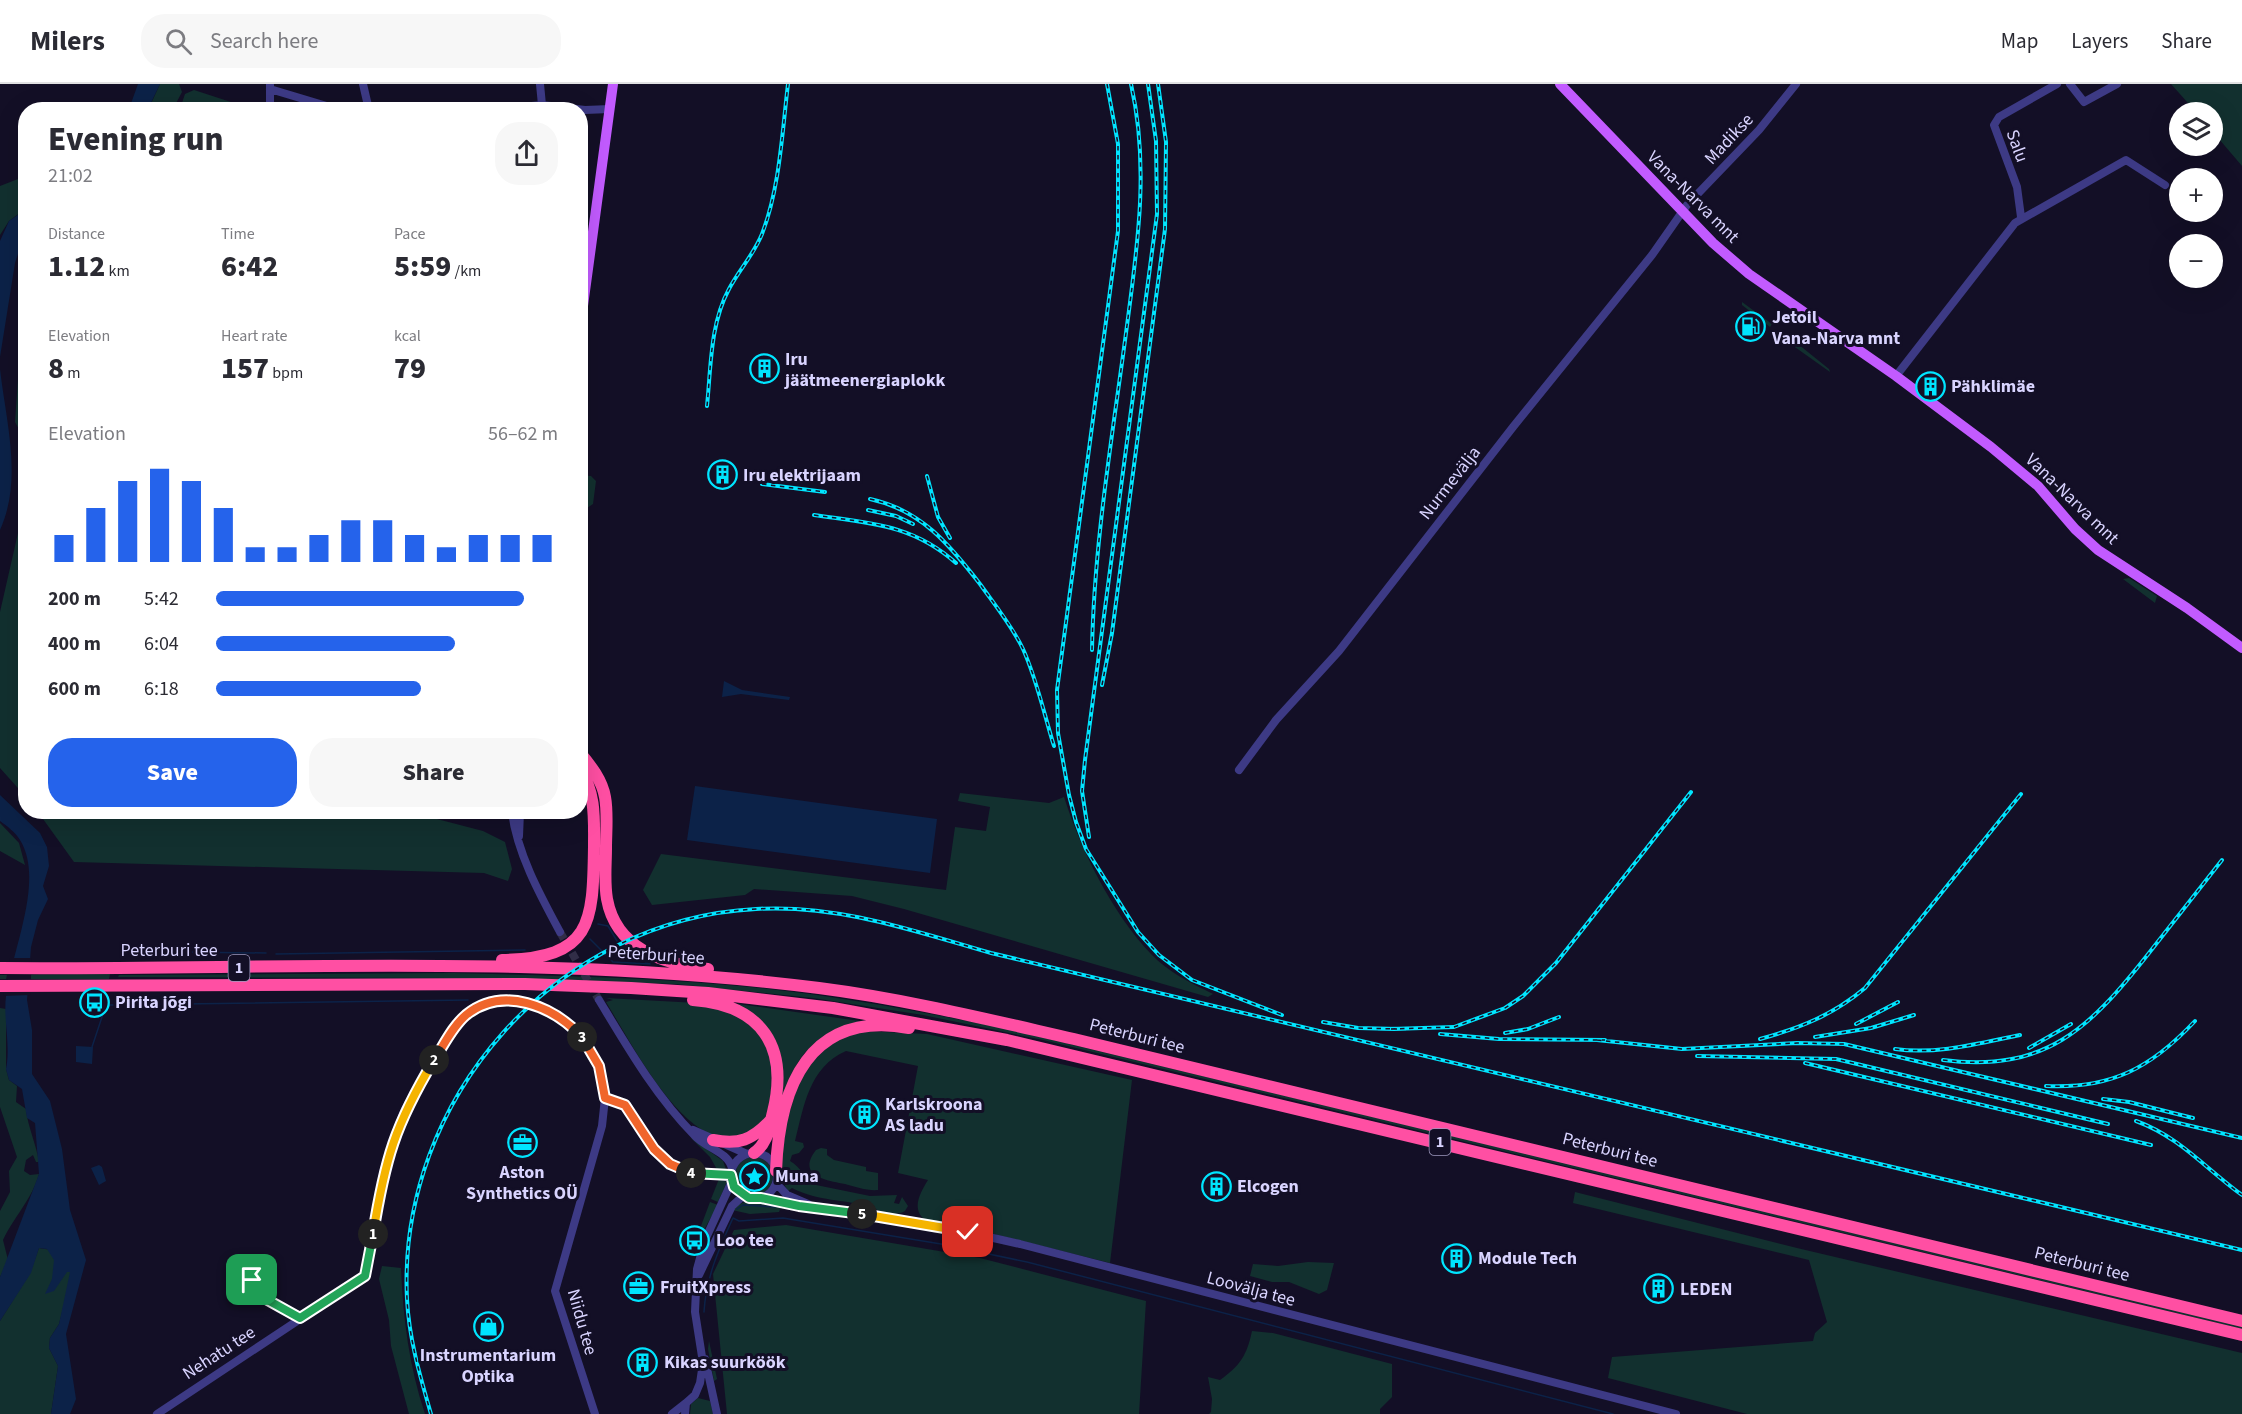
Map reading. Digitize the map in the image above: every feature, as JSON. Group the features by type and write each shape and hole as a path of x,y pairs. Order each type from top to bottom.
{"highway":[{"path":"588,763 597,775 605,797 607,898 615,921 623,934 632,944 656,958 695,968 755,974 772,983"},
{"path":"436,968 480,961 528,960 549,956 565,948 580,935 592,906 592,801 588,786"},
{"path":"588,794 592,801"},
{"name":"Peterburi tee","path":"0,968 588,969 772,983 891,1000 1030,1029 2242,1321"},
{"name":"Peterburi tee","path":"0,986 525,984 708,993 834,1008 1007,1040 2242,1335"},
{"path":"631,988 648,996 698,1000 727,1006 748,1017 762,1029 775,1050 779,1076 765,1141 750,1153"},
{"path":"776,1177 780,1130 792,1084 808,1057 829,1039 878,1026 898,1026 982,1042 1007,1040"},
{"path":"713,1140 740,1143 751,1139 771,1120"}],"main road":[{"path":"588,270 613,84"},
{"name":"Vana-Narva mnt","path":"1560,84 1682,211 1749,274 1896,376 2032,481 2098,550 2187,608 2242,648"}],"street":[{"path":"363,84 367,102"},
{"path":"540,84 542,102"},
{"name":"Madikse","path":"1682,211 1759,130 1796,84"},
{"name":"Salu","path":"2021,217 2017,187 1994,125 1998,117 2057,84"},
{"path":"2070,84 2084,102 2118,84"},
{"path":"270,102 270,86 317,102"},
{"path":"588,108 610,109"},
{"path":"1896,376 2021,217 2126,160 2165,185"},
{"name":"Nurmevälja","path":"1239,770 1276,720 1341,648 1652,255 1682,211"},
{"path":"514,819 519,840 546,906 560,932"},
{"path":"519,840 520,819"},
{"name":"Nehatu tee","path":"157,1414 365,1276 384,1169 394,1137 405,1110 428,1070 456,1025 466,1016 486,1004 515,999 534,1005 559,1018 580,1035 595,1055 604,1082 605,1098"},
{"path":"599,1000 650,1084 696,1138 727,1158 731,1175 743,1196"},
{"path":"605,1098 625,1105 654,1149 670,1164 695,1174 731,1175"},
{"name":"Niidu tee","path":"595,1414 555,1291 602,1125 605,1098"},
{"path":"687,1127 713,1140 766,1156 776,1177 767,1195 761,1198 743,1196 732,1206 718,1231 696,1282"},
{"path":"672,1414 695,1395 700,1383 703,1363 695,1312 696,1282 705,1240 740,1157 750,1153"},
{"name":"Loovälja tee","path":"776,1177 787,1195 815,1207"},
{"name":"Loovälja tee","path":"761,1198 968,1232 1020,1244 1676,1414"},
{"path":"252,1280 255,1293 300,1318"},
{"path":"701,1346 717,1403 717,1414"},
{"path":"695,1395 708,1395 717,1403"},
{"path":"685,1414 686,1403"}],"green space":[{"path":"160,84 179,84 182,92 177,102 152,102"},
{"path":"2171,84 2242,84 2242,166 2223,144 2223,102 2187,102"},
{"path":"194,90 231,102 182,102 185,94"},
{"path":"18,179 18,214 9,221 0,235 0,186"},
{"path":"1742,302 1772,324 1770,327 1742,305"},
{"path":"1788,336 1829,369 1830,372 1785,340"},
{"path":"18,379 18,427 15,422"},
{"path":"588,476 596,481 593,504 588,507"},
{"path":"18,533 18,788 0,768 0,612"},
{"path":"2129,578 2157,596 2155,603 2123,579"},
{"path":"960,793 1049,803 1064,797 1079,838 1099,880 1123,920 1151,954 1165,966 1180,977 1213,994 1208,997 852,896 754,889 745,895 652,905 643,890 661,854 946,890 955,827 986,831 990,807 958,801"},
{"path":"43,819 437,819 483,831 505,842 512,869 508,881 484,873 74,862"},
{"path":"0,823 19,843 25,865 0,851"},
{"path":"454,973 639,979 781,990 906,1009 998,1027 2242,1325 2242,1329 1043,1040 923,1015 813,998 675,984 458,978 118,977 119,975"},
{"path":"110,974 109,979 0,979 0,975"},
{"path":"606,998 697,1003 734,1013 761,1034 775,1070 766,1119 745,1138 712,1135 693,1123 678,1110 651,1075 606,1002 613,1000"},
{"path":"731,1003 874,1023 840,1032 821,1040 801,1058 789,1082 776,1134 783,1084 779,1050"},
{"path":"0,1008 6,1009 6,1069 9,1080 17,1086 16,1102 26,1109 39,1162 36,1162 33,1155 26,1160 24,1171 30,1175 39,1174 32,1192 3,1240 8,1260 0,1277 0,1211 10,1192 9,1171 17,1157 0,1107"},
{"path":"864,1031 927,1034 1132,1080 1110,1263 978,1230 925,1220 921,1216 918,1211 918,1201 928,1180 898,1173 918,1066 846,1051 834,1058 816,1077 810,1089 795,1141 803,1143 804,1147 799,1153 792,1155 790,1161 816,1185 870,1196 897,1195 894,1203 899,1204 902,1197 908,1206 905,1211 890,1214 867,1206 812,1196 792,1188 788,1191 781,1179 782,1139 801,1073 835,1040"},
{"path":"690,1137 723,1161 727,1172 719,1173 710,1157"},
{"path":"827,1149 827,1155 834,1160 866,1167 866,1171 878,1173 878,1190 830,1181 816,1175 809,1166 816,1150"},
{"path":"754,1157 767,1163 773,1176 767,1189 754,1195 741,1189 735,1176 741,1163"},
{"path":"719,1179 727,1182 718,1202 711,1199"},
{"path":"1575,1192 1797,1248 2242,1353 2242,1414 1747,1414 1608,1378 1612,1357 1813,1341 1815,1333 1827,1322 1809,1260 1573,1203"},
{"path":"748,1201 782,1204 779,1212 750,1214 732,1210 737,1205"},
{"path":"710,1202 718,1205 701,1235 698,1234"},
{"path":"786,1225 980,1258 1146,1301 1139,1414 727,1414 713,1274 734,1230"},
{"path":"39,1248 77,1254 59,1324 50,1338 49,1348 58,1366 51,1414 0,1414 0,1321 30,1273"},
{"path":"1308,1262 1334,1263 1327,1290 1319,1294 1289,1282 1272,1282 1250,1276 1253,1264 1278,1266"},
{"path":"382,1266 401,1268 408,1342 425,1414 409,1414 391,1346 389,1320 379,1279"},
{"path":"1252,1331 1273,1333 1392,1364 1392,1397 1380,1409 1380,1414 1209,1414 1212,1399 1208,1377 1220,1380 1233,1370 1248,1347"},
{"path":"709,1341 717,1379 714,1381 708,1349"},
{"path":"698,1398 710,1401 713,1414 690,1414 691,1404"}],"water":[{"path":"138,84 160,84 151,102 132,102"},
{"path":"18,215 18,254 0,357 0,241 9,221"},
{"path":"0,369 9,430 12,471 7,511 0,530"},
{"path":"724,681 742,690 790,697 789,700 741,694 722,697"},
{"path":"695,786 937,819 930,873 687,840"},
{"path":"0,795 18,812 18,819 25,819 40,833 47,847 49,866 43,886 48,899 38,920 31,947 27,1000 32,1030 32,1074 50,1101 62,1149 70,1210 86,1260 66,1334 76,1399 70,1414 51,1414 58,1366 49,1348 50,1338 59,1324 70,1272 67,1272 54,1291 45,1294 52,1279 54,1260 47,1249 39,1248 31,1273 0,1321 0,1277 39,1174 35,1123 27,1118 22,1089 9,1080 6,1069 8,1051 6,996 25,916 29,875 27,856 20,840 0,821"},
{"path":"76,1046 93,1047 92,1064 76,1062"},
{"path":"99,1165 102,1167 106,1181 99,1185 91,1168"}],"pier":[{"path":"10,958 32,958 30,995 3,996"}],"waterway":[{"path":"598,924 608,926 617,941"},
{"path":"590,939 613,962 650,964 633,955"},
{"path":"276,954 525,950"},
{"path":"183,952 266,953"},
{"path":"92,1047 103,1014 109,1005 468,1000"},
{"path":"737,1209 743,1205 776,1207"},
{"path":"704,1312 710,1275 733,1218 739,1221 783,1218 941,1244 1027,1262 1613,1414"}],"tunnel":[{"path":"560,932 599,1000"}],"railway":[{"path":"707,406 712,346 718,317 729,289 759,241 773,198 780,160 788,84"},
{"path":"1107,84 1118,144 1118,231 1057,690 1058,733 1069,795 1086,849 1138,932 1159,955 1192,980 1282,1015"},
{"path":"1092,650 1100,531 1140,208 1140,147 1131,84"},
{"path":"1089,837 1082,791 1085,760 1157,214 1156,141 1148,84"},
{"path":"1102,685 1112,633 1165,229 1166,142 1158,84"},
{"path":"927,476 938,517 950,538"},
{"path":"762,484 825,492"},
{"path":"870,499 888,504 919,520 945,542 980,584 1019,640 1036,685 1054,746"},
{"path":"868,510 896,516 913,524"},
{"path":"814,515 889,527 923,540 956,563"},
{"path":"1391,1029 1454,1027 1505,1008 1523,996 1556,963 1691,792"},
{"path":"1760,1039 1816,1020 1841,1006 1865,988 2021,794"},
{"path":"1943,1060 1979,1062 2010,1059 2038,1052 2085,1023 2127,980 2222,860"},
{"path":"431,1414 416,1357 408,1314 411,1226 429,1156 460,1091 503,1033 555,984 616,946 683,920 756,909 816,911 875,921 991,953 2242,1250"},
{"path":"1856,1024 1898,1002"},
{"path":"1815,1037 1871,1028 1914,1015"},
{"path":"1505,1033 1528,1029 1559,1017"},
{"path":"2046,1086 2091,1084 2128,1072 2146,1063 2162,1051 2195,1021"},
{"path":"1323,1022 1358,1028 1397,1029"},
{"path":"2029,1048 2071,1024"},
{"path":"1440,1034 1499,1039 1605,1040"},
{"path":"1895,1049 1942,1049 2020,1035"},
{"path":"1597,1040 1682,1049 1797,1043 1844,1044 2242,1138"},
{"path":"1697,1056 1836,1059 2108,1124"},
{"path":"1805,1063 2151,1145"},
{"path":"2103,1099 2129,1102 2193,1118"},
{"path":"2136,1121 2179,1145 2242,1195"}],"place":[{"name":"Jetoil Vana-Narva mnt","path":"1751,327"},
{"name":"Iru jäätmeenergiaplokk","path":"764,369"},
{"name":"Pähklimäe","path":"1930,386"},
{"name":"Iru elektrijaam","path":"722,475"},
{"name":"Pirita jõgi","path":"94,1002"},
{"name":"Karlskroona AS ladu","path":"864,1114"},
{"name":"Aston Synthetics OÜ","path":"522,1143"},
{"name":"Muna","path":"754,1176"},
{"name":"Elcogen","path":"1216,1186"},
{"name":"Loo tee","path":"695,1240"},
{"name":"Module Tech","path":"1457,1258"},
{"name":"FruitXpress","path":"639,1287"},
{"name":"LEDEN","path":"1659,1289"},
{"name":"Instrumentarium Optika","path":"488,1326"},
{"name":"Kikas suurköök","path":"643,1362"}],"route":[{"path":"252,1280 255,1293 300,1318 365,1276 369,1266 384,1169 405,1110 456,1025 477,1008 505,999 525,1001 571,1026 595,1055 604,1082 605,1098 625,1105 648,1142 670,1164 695,1174 731,1175 734,1187 743,1196 749,1198 761,1198 968,1232"}]}
